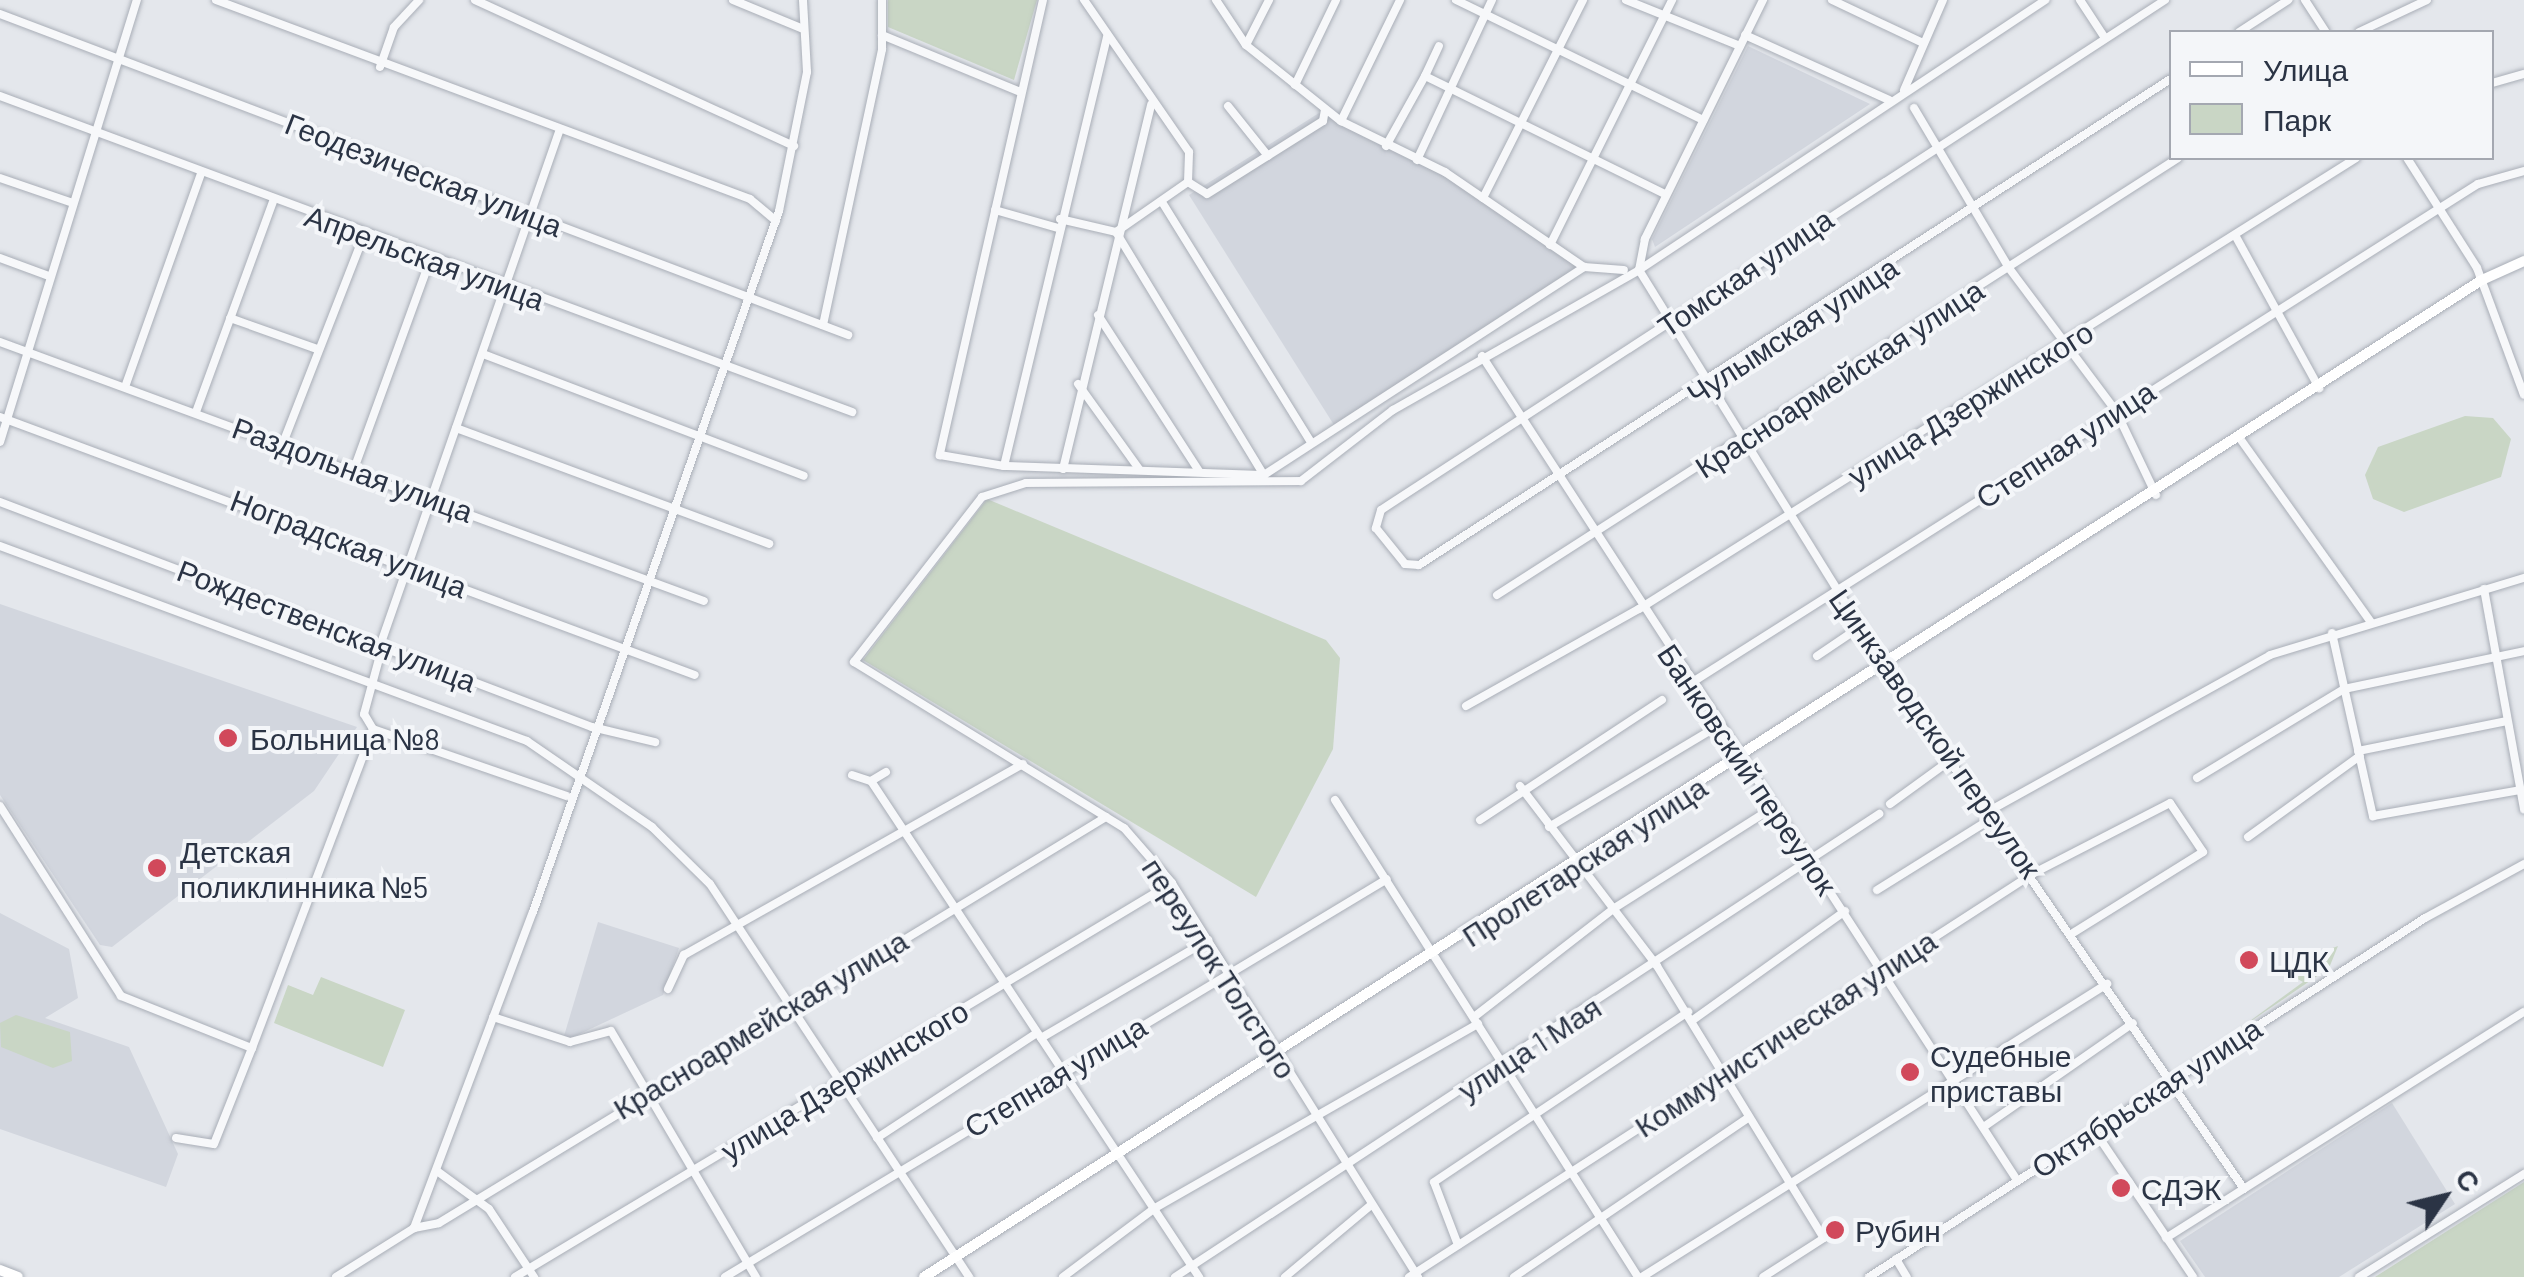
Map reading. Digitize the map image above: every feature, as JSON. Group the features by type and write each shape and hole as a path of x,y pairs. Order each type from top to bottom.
{"main road":[{"name":"Пролетарская улица","path":"924,1277 1436,956 2156,495 2482,280 2524,261"},
{"path":"0,1270 18,1277"}],"street":[{"path":"0,442 90,130 113,57 137,0"},
{"path":"216,0 380,67 750,199 776,222"},
{"path":"380,67 394,28 419,0"},
{"path":"476,0 794,146"},
{"path":"733,0 800,28"},
{"path":"414,1228 493,1018 567,796 676,509 776,222 807,72 800,28 803,0"},
{"path":"824,325 882,35 882,0"},
{"path":"1043,0 940,454 1004,466 1264,475 1584,267"},
{"path":"1084,0 1151,104 1189,152 1188,182"},
{"path":"1216,0 1246,45 1324,110 1483,198 1584,267 1627,270 1639,270 2044,0"},
{"path":"1246,45 1269,0"},
{"path":"1295,85 1336,0"},
{"path":"1341,121 1400,0"},
{"path":"1456,0 1704,120"},
{"path":"1417,160 1492,0"},
{"path":"1483,198 1583,0"},
{"path":"1626,0 1740,46"},
{"path":"1550,245 1672,0"},
{"path":"1639,270 1665,194 1763,0"},
{"path":"1904,90 1942,0"},
{"path":"2080,0 2105,38"},
{"name":"Томская улица","path":"1405,564 1376,528 1381,510 1673,322 1934,144 2165,0"},
{"path":"2242,30 2288,0"},
{"path":"2305,0 2325,30"},
{"path":"2363,30 2427,0"},
{"path":"1835,1 1923,43"},
{"name":"Геодезическая улица","path":"0,14 848,334"},
{"path":"882,35 1020,92"},
{"path":"1745,35 1890,100"},
{"path":"1004,466 1059,223 1108,36"},
{"path":"1386,146 1440,46"},
{"path":"2494,83 2524,74"},
{"path":"1425,76 1593,154 1665,194"},
{"name":"Чулымская улица","path":"1405,564 1419,565 1558,482 2169,80"},
{"name":"Апрельская улица","path":"0,96 272,202 852,412"},
{"path":"1063,469 1078,384 1151,104"},
{"path":"1228,106 1268,156"},
{"path":"1914,108 2009,268 2116,411 2156,495"},
{"path":"1188,182 1207,194 1322,121 1324,110"},
{"path":"560,129 433,496 404,563 364,718 373,729 567,796"},
{"name":"Красноармейская улица","path":"1498,595 1593,538 2175,160"},
{"name":"улица Дзержинского","path":"1466,706 1639,609 1792,515 2353,160"},
{"path":"2409,160 2482,280 2524,395"},
{"name":"Степная улица","path":"1691,683 2478,184 2524,172"},
{"path":"124,387 201,174"},
{"path":"0,178 70,202"},
{"path":"995,210 1116,232 1188,182"},
{"path":"196,412 272,202"},
{"path":"1162,202 1311,442"},
{"path":"1116,232 1264,475"},
{"path":"2235,235 2319,388"},
{"path":"283,443 364,236"},
{"path":"0,258 49,276"},
{"path":"354,468 430,260"},
{"path":"1482,356 1627,270"},
{"name":"Цинкзаводской переулок","path":"1639,270 1713,382 1886,668 2034,872 2244,1189"},
{"path":"1097,314 1198,471"},
{"path":"230,318 317,349"},
{"name":"Раздольная улица","path":"0,342 433,496 704,602"},
{"path":"482,354 804,476"},
{"name":"Банковский переулок","path":"1482,356 1639,609 1772,808 1885,966 2017,1180"},
{"name":"переулок Толстого","path":"1414,1276 1172,883 1106,817 854,662 972,507 996,490 1301,481 1334,450 1482,356"},
{"path":"2512,363 2524,360"},
{"path":"1078,384 1140,469"},
{"name":"Ноградская улица","path":"4,419 404,563 695,675"},
{"path":"456,428 769,544"},
{"path":"2241,440 2357,613 2371,622"},
{"name":"Рождественская улица","path":"0,502 382,643 592,728 655,742"},
{"path":"0,546 374,688 527,741 578,774 692,860 792,1005 969,1277"},
{"path":"1877,890 2115,737 2332,633 2524,578"},
{"path":"2484,589 2524,809"},
{"path":"2348,628 2357,613"},
{"path":"1818,656 1860,628"},
{"path":"2332,633 2373,816 2520,790"},
{"path":"2197,778 2344,689 2524,651"},
{"path":"1480,820 1520,786 1662,700"},
{"path":"2248,837 2359,753 2507,721"},
{"path":"1552,826 1718,726"},
{"path":"176,1138 214,1144 373,729"},
{"path":"1890,804 1952,759"},
{"path":"668,989 684,955 742,930 1023,764"},
{"path":"871,781 886,772"},
{"path":"852,775 871,781 906,831 1199,1277"},
{"path":"1520,786 1552,826 1576,866 1657,966 1690,1016 1720,1077 1824,1238 1763,1277"},
{"path":"1335,800 1640,1277 1793,1186 1954,1077 2107,984"},
{"name":"Коммунистическая улица","path":"1414,1276 2034,872 2170,803 2203,852 2074,933"},
{"path":"0,806 121,996 252,1048"},
{"path":"1063,1277 1155,1208 1476,1020 1613,909 1772,808"},
{"name":"улица 1 Мая","path":"1176,1277 1657,966 1879,814"},
{"name":"Красноармейская улица","path":"336,1277 414,1228 438,1223 475,1194 1106,817"},
{"name":"Октябрьская улица","path":"1868,1277 2425,918 2524,864"},
{"name":"Степная улица","path":"725,1277 1226,970 1387,879"},
{"name":"улица Дзержинского","path":"515,1277 531,1273 687,1173 1172,883"},
{"path":"1458,1245 1434,1182 1845,912"},
{"path":"876,1138 1039,1036 1208,940"},
{"path":"2166,1238 2524,1012"},
{"path":"493,1018 570,1042 611,1031 687,1173 756,1277"},
{"path":"1985,1126 2133,1023"},
{"path":"1514,1277 1748,1118"},
{"path":"2094,1130 2193,1277"},
{"path":"437,1171 475,1194 531,1273"},
{"path":"2359,1277 2524,1174"},
{"path":"1286,1277 1371,1206"},
{"path":"1896,1259 1907,1277"}],"shaded area":[{"path":"1748,46 1870,104 1655,247 1652,239"},
{"path":"1319,113 1444,173 1577,267 1334,425 1189,195"},
{"path":"0,604 357,727 314,791 112,947 100,945 0,795"},
{"path":"0,913 69,949 78,998 45,1018 129,1047 178,1154 166,1187 0,1129"},
{"path":"598,922 679,948 663,995 571,1038 564,1036"},
{"path":"2392,1103 2455,1204 2339,1277 2205,1277 2180,1241"}],"green space":[{"path":"888,0 1037,0 1014,80 888,27"},
{"path":"2465,416 2493,418 2511,439 2501,477 2404,512 2373,499 2365,475 2378,447"},
{"path":"987,499 1326,640 1340,658 1333,749 1256,897 863,660"},
{"path":"2338,946 2329,968 2235,1032 2303,982 2292,976 2300,960"},
{"path":"321,977 405,1010 383,1067 274,1023 288,985 313,995"},
{"path":"16,1015 70,1032 72,1061 53,1068 1,1047 0,1023"},
{"path":"2524,1182 2524,1277 2375,1277"}],"place":[{"name":"Больница №8","path":"228,738"},
{"name":"Детская поликлинника №5","path":"157,868"},
{"name":"ЦДК","path":"2249,960"},
{"name":"Судебные приставы","path":"1910,1072"},
{"name":"СДЭК","path":"2121,1188"},
{"name":"Рубин","path":"1835,1230"}]}
